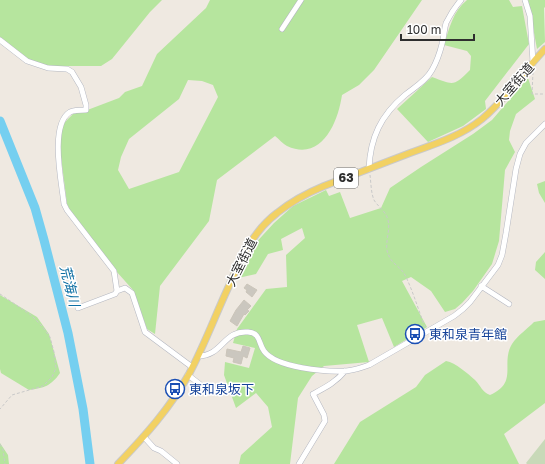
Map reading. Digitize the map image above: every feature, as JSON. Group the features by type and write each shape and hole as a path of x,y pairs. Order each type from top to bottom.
{"main road":[{"name":"大室街道","path":"118,464 165,412 188,375 242,257 256,234 265,223 293,200 324,186 448,139 472,126 482,119 503,99 545,49"}],"street":[{"path":"282,29 301,0"},
{"path":"369,169 370,156 377,130 387,114 404,96 425,80 432,70 442,45 447,21 461,0"},
{"path":"525,0 530,16 533,62"},
{"path":"0,40 27,61 48,68 67,69 72,72 81,87 86,110 70,112 62,122 59,130 58,154 64,204 114,272 117,291"},
{"path":"198,356 205,356 213,352 232,334 249,332 255,334 261,342 264,351 275,360 315,370 345,371 360,369 454,316 482,286 498,265 502,255 516,169 522,148 545,124"},
{"path":"482,286 509,304"},
{"path":"78,308 115,294 117,291 128,288 132,293 145,332 192,367"},
{"path":"299,464 325,420 312,394 331,384 345,371"},
{"path":"188,375 206,389"},
{"path":"144,437 154,448 161,451 176,464"}],"path":[{"path":"533,62 532,94 545,94"},
{"path":"369,169 374,199 385,213 388,221 388,255 391,261 401,269 409,284 426,331"},
{"path":"0,294 31,315 42,326 50,337 56,368 52,377 43,386 12,395 0,409"},
{"path":"0,444 3,450 5,464"}],"green space":[{"path":"0,0 162,0 150,12 112,59 101,66 48,66 27,59 0,37"},
{"path":"210,0 422,0 374,70 359,85 342,95 337,117 326,137 319,144 310,149 299,150 287,146 275,136 217,180 209,221 160,286 155,334 147,329 133,290 116,271 71,212 67,204 61,157 61,131 64,123 73,114 119,98 125,92 142,86 157,54 206,8","holes":["188,80 202,81 213,85 218,97 179,172 129,189 118,170 121,157 129,139 179,99"]},
{"path":"467,0 509,0 513,7 522,6 529,44 485,101 486,109 463,126 428,142 397,109 432,77 445,82 453,83 470,70 471,56 467,51 444,45 458,9"},
{"path":"528,0 545,0 545,42 537,49"},
{"path":"528,78 535,99 516,114 510,131 509,140 515,152 505,170 499,241 492,264 473,291 455,309 445,312 431,291 411,277 402,281 427,327 394,347 382,318 357,325 369,362 324,366 312,376 298,398 290,464 239,464 241,455 272,427 268,407 256,393 236,408 224,375 225,362 249,368 255,348 233,343 237,329 266,289 287,287 286,255 305,238 302,228 281,239 283,250 268,254 256,274 238,278 252,247 274,223 293,206 326,190 329,196 340,192 350,218 381,208 390,188 492,120"},
{"path":"545,181 545,203 539,193 537,184"},
{"path":"545,252 545,279 535,270 536,262"},
{"path":"0,295 37,317 49,334 60,373 47,386 29,390 1,373"},
{"path":"545,320 545,403 504,434 519,464 334,464 360,422 416,387 425,375 446,361 465,371 487,394 490,395 499,390 507,378 509,351 512,344 519,335 534,322"},
{"path":"545,439 545,464 527,464 526,463"},
{"path":"0,443 8,455 9,464 0,464"}],"building":[{"path":"247,284 257,290 252,297 244,288"},
{"path":"244,300 251,306 247,310 249,311 245,315 244,314 237,326 230,321"},
{"path":"243,346 250,348 247,358 243,356 241,364 233,362 234,358 226,356 227,349 241,352"}],"waterway":[{"name":"荒海川","path":"0,121 35,208 44,240 68,333 83,409 90,464"}],"place":[{"name":"東和泉青年館","path":"415,334"},
{"name":"東和泉坂下","path":"175,389"}]}
